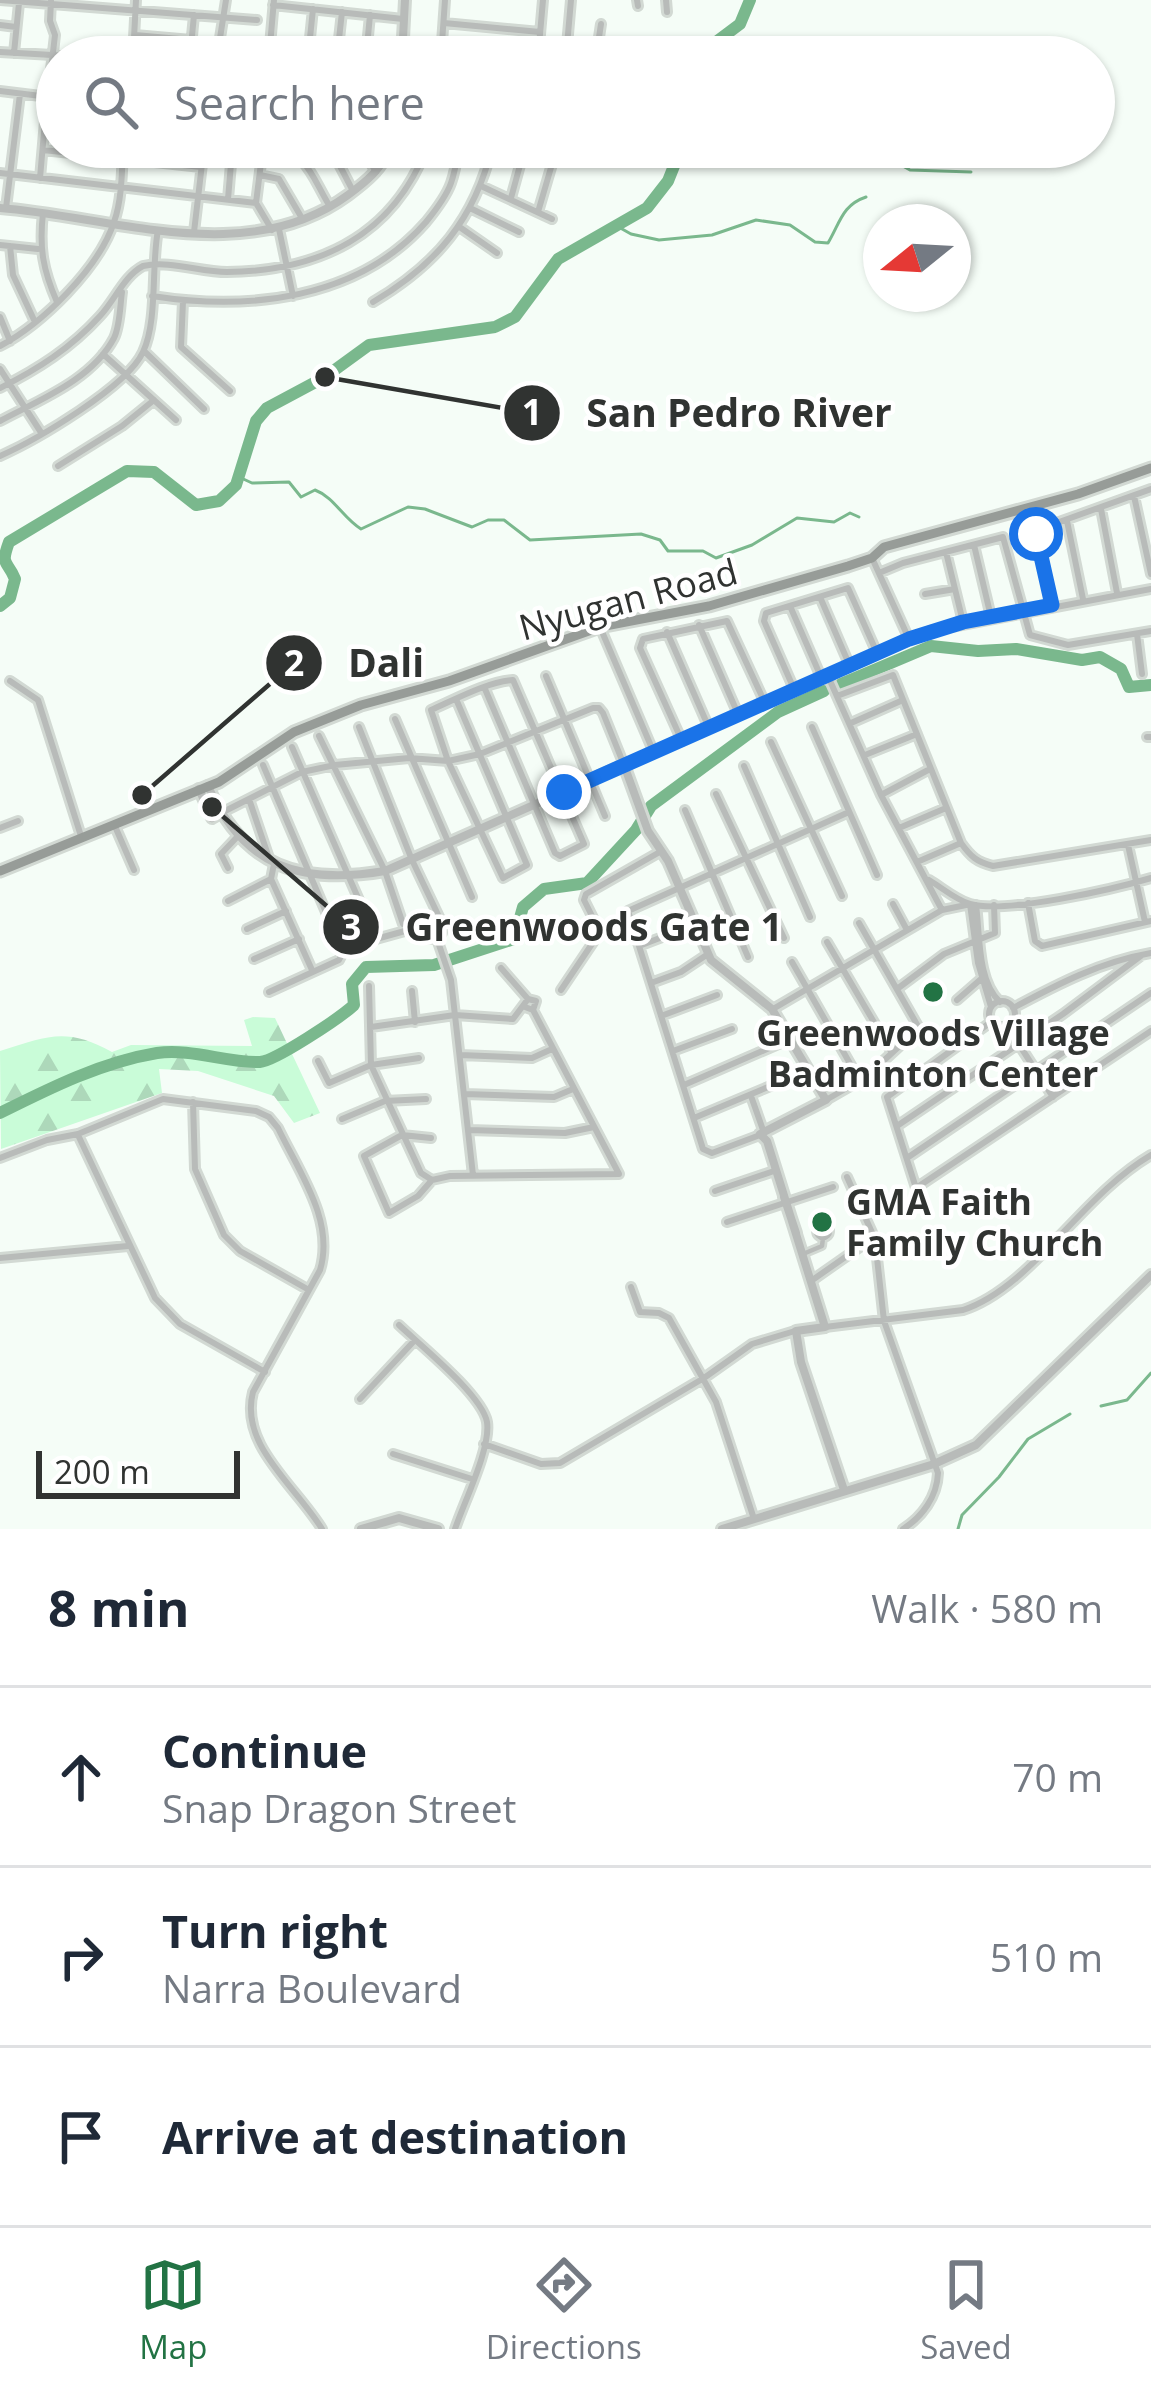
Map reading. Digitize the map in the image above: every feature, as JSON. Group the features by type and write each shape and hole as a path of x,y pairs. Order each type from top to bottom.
{"main road":[{"name":"Nyugan Road","path":"0,871 204,787 311,725 600,627 709,606 872,558 884,547 1078,494 1151,468"}],"street":[{"path":"0,0 257,20"},
{"path":"136,0 135,35 146,36"},
{"path":"221,36 226,0"},
{"path":"403,36 405,0"},
{"path":"443,36 445,0"},
{"path":"529,0 543,1 540,36"},
{"path":"568,36 571,0"},
{"path":"666,0 667,12"},
{"path":"14,52 19,2"},
{"path":"51,2 53,36"},
{"path":"271,36 274,2 403,20"},
{"path":"310,36 313,9"},
{"path":"340,36 342,12"},
{"path":"191,36 194,15"},
{"path":"368,36 370,15"},
{"path":"444,22 540,32"},
{"path":"599,36 601,24"},
{"path":"0,26 16,27"},
{"path":"0,52 36,53"},
{"path":"0,91 36,96"},
{"path":"20,94 3,208 215,236 276,229 303,220 330,208 378,168"},
{"path":"40,178 41,168"},
{"path":"0,346 35,322 84,271 114,223 121,168"},
{"path":"194,232 201,168"},
{"path":"228,199 231,168"},
{"path":"256,203 262,168"},
{"path":"307,168 330,208"},
{"path":"340,168 353,191"},
{"path":"374,168 376,172"},
{"path":"4,386 73,343 135,270 153,264 223,272 287,265 331,253 380,222 419,168"},
{"path":"152,296 225,302 293,296 357,274 415,234 451,185 455,168"},
{"path":"373,302 409,281 460,228 486,168"},
{"path":"511,199 519,168"},
{"path":"538,212 551,168"},
{"path":"0,173 256,203 276,229 293,296"},
{"path":"260,175 279,179 303,220"},
{"path":"481,186 552,218"},
{"path":"470,208 519,232"},
{"path":"43,213 39,249 57,302"},
{"path":"0,456 42,434 127,375 143,351 159,228"},
{"path":"460,228 497,253"},
{"path":"0,245 39,249"},
{"path":"10,246 13,275 35,322"},
{"path":"0,421 75,378 103,353 116,336 123,289"},
{"path":"184,301 181,347 230,391"},
{"path":"0,317 10,341"},
{"path":"143,351 204,409"},
{"path":"103,353 176,420"},
{"path":"0,369 4,386 42,434"},
{"path":"58,466 154,400"},
{"path":"1052,605 1037,530 1151,489"},
{"path":"1134,494 1151,574"},
{"path":"1101,508 1117,592"},
{"path":"1067,521 1083,599"},
{"path":"879,573 1006,538 1030,634 1068,645 1151,631"},
{"path":"974,545 991,617"},
{"path":"946,552 963,622"},
{"path":"872,558 909,639"},
{"path":"794,689 764,616 848,588 877,652"},
{"path":"925,594 955,589"},
{"path":"204,787 238,836 272,862 310,875 348,878 386,871 909,639 963,622 1151,589"},
{"path":"820,597 849,664"},
{"path":"790,606 851,723 881,795 943,910"},
{"path":"682,741 640,642 728,621 765,703"},
{"path":"699,625 738,714"},
{"path":"600,627 654,753"},
{"path":"668,632 710,728"},
{"path":"1137,634 1142,674"},
{"path":"837,696 893,674 971,858 994,866 1151,840"},
{"path":"546,676 605,816"},
{"path":"456,699 527,868 501,879 430,712 456,699 508,679 513,680 584,844 557,856 485,689"},
{"path":"10,681 38,700 81,836"},
{"path":"851,723 903,700"},
{"path":"221,813 302,772 410,758 448,761 508,745 599,708 658,853 670,871"},
{"path":"395,719 472,897"},
{"path":"359,727 441,921 437,941"},
{"path":"812,727 877,875"},
{"path":"865,755 916,734"},
{"path":"319,736 386,871 403,924"},
{"path":"771,742 842,896"},
{"path":"292,747 376,939 441,921"},
{"path":"263,765 343,952 339,960 269,992"},
{"path":"744,766 811,916"},
{"path":"881,795 930,769"},
{"path":"716,794 784,938"},
{"path":"249,799 272,862 271,879 312,970"},
{"path":"899,828 947,808"},
{"path":"686,810 748,957"},
{"path":"848,812 628,911 706,1153 765,1134 860,1081 919,1028 859,923"},
{"path":"0,828 18,821"},
{"path":"114,824 134,870"},
{"path":"650,833 708,954 772,1009 826,1100"},
{"path":"228,868 220,854 238,836"},
{"path":"917,862 961,843"},
{"path":"1028,903 1038,945 1148,921 1128,845"},
{"path":"561,990 600,932 584,900 586,894 658,853"},
{"path":"926,878 973,904"},
{"path":"772,1009 943,910 1028,903 1151,878"},
{"path":"227,902 271,879"},
{"path":"892,904 908,930"},
{"path":"973,904 991,1022"},
{"path":"897,989 933,961 995,933 994,905"},
{"path":"247,928 286,911"},
{"path":"415,931 437,941"},
{"path":"638,946 665,936"},
{"path":"254,959 298,939"},
{"path":"978,939 991,994 1012,1008 1015,1016 1000,1028 991,1022"},
{"path":"437,941 455,1015 473,1175"},
{"path":"827,942 892,1053"},
{"path":"651,982 681,972 708,954"},
{"path":"1012,1008 1075,975 1127,956 1147,954"},
{"path":"897,1126 1147,954"},
{"path":"792,962 860,1081"},
{"path":"369,986 371,1065 421,1173 432,1180 473,1175 619,1174 529,1005 500,968"},
{"path":"956,1000 982,979"},
{"path":"412,991 415,1022"},
{"path":"907,1158 1151,993"},
{"path":"661,1016 717,995"},
{"path":"991,1007 1000,1002"},
{"path":"371,1027 455,1015 513,1019 529,1005"},
{"path":"991,1022 887,1097 916,1188 1151,1031"},
{"path":"1007,1026 1053,1097"},
{"path":"673,1051 732,1029"},
{"path":"684,1085 790,1039"},
{"path":"460,1055 532,1058 552,1048"},
{"path":"318,1061 328,1083 371,1065 419,1058"},
{"path":"694,1118 809,1070"},
{"path":"465,1094 554,1097 574,1088"},
{"path":"751,1096 825,1327"},
{"path":"342,1119 385,1101 426,1099"},
{"path":"0,1158 164,1100 256,1111 269,1117 326,1233 327,1249 248,1411 256,1440 322,1529"},
{"path":"193,1102 195,1169 224,1235 240,1251 309,1290"},
{"path":"469,1130 565,1133 594,1127"},
{"path":"78,1134 155,1298 181,1324 265,1372"},
{"path":"431,1138 402,1135 364,1156 386,1210 394,1212 432,1180"},
{"path":"484,1444 541,1464 560,1462 704,1378 752,1344 796,1331 963,1310 996,1296 1090,1201 1151,1155"},
{"path":"715,1191 774,1171"},
{"path":"811,1281 874,1237 847,1177"},
{"path":"727,1222 833,1187"},
{"path":"796,1234 824,1224 829,1228 822,1246 802,1254"},
{"path":"817,1228 816,1234 824,1238"},
{"path":"0,1258 128,1246"},
{"path":"877,1258 884,1321 937,1484 918,1521 903,1529"},
{"path":"722,1529 934,1465 976,1445 1151,1275"},
{"path":"631,1287 640,1312 659,1312 669,1318 704,1378 754,1519"},
{"path":"399,1325 482,1410 487,1428 455,1529"},
{"path":"796,1331 801,1362 844,1490"},
{"path":"360,1400 415,1340"},
{"path":"393,1454 472,1479"},
{"path":"361,1529 398,1519 438,1529"}],"green space":[{"path":"275,1018 320,1113 294,1123 274,1096 198,1071 159,1069 162,1093 1,1149 0,1051 57,1036 82,1039 112,1052 131,1045 252,1046 244,1020"}],"waterway":[{"path":"724,36 740,24 750,0"},
{"path":"0,606 10,598 15,579 5,559 9,542 127,471 154,472 196,505 219,501 236,485 256,421 267,408 325,377 369,345 495,327 515,317 558,259 647,208 673,168"},
{"path":"906,168 971,172"},
{"path":"615,225 659,240 712,235 756,220 790,225 815,242 828,243 847,210 866,197"},
{"path":"239,477 252,483 289,482 301,497 315,490 361,529 408,507 472,527 504,520 530,540 641,534 660,540 668,551 703,551 716,558 752,545 797,518 834,522 850,513 859,517"},
{"path":"841,684 931,646 1016,649 1082,660 1100,657 1121,669 1129,687 1151,685"},
{"path":"0,1113 96,1069 157,1053 268,1060 354,1005 352,984 366,967 434,965 514,939 523,907 544,889 587,883 636,830 651,806 778,712 824,691"},
{"path":"1101,1406 1127,1400 1151,1373"},
{"path":"958,1529 962,1515 1028,1439 1070,1414"}],"place":[{"name":"San Pedro River","path":"325,377"},
{"name":"Dali","path":"142,795"},
{"name":"Greenwoods Gate 1","path":"212,807"},
{"name":"Greenwoods Village Badminton Center","path":"933,992"},
{"name":"GMA Faith Family Church","path":"822,1222"}],"route":[{"path":"564,792 909,639 963,622 1052,605 1036,534"}]}
